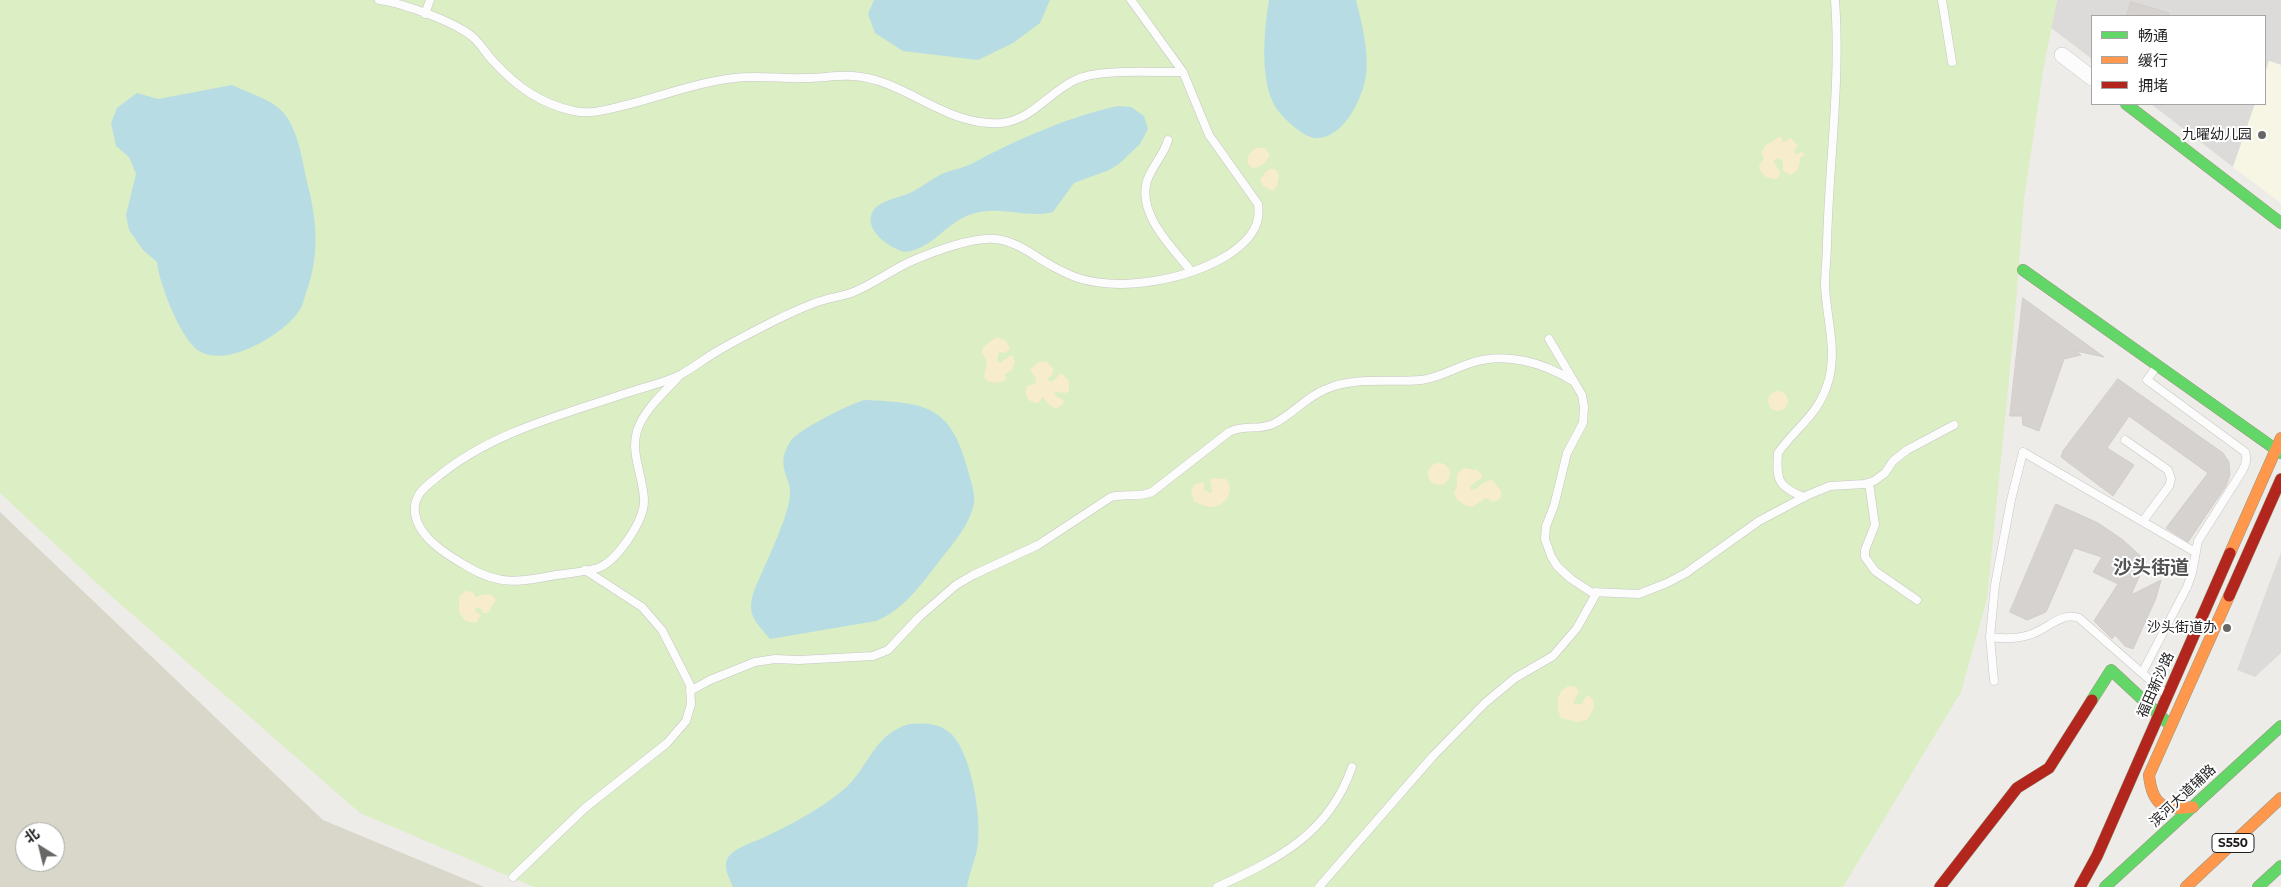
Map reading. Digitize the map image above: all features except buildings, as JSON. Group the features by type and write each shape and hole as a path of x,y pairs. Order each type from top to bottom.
{"main road":[{"path":"2127,105 2281,223"},
{"path":"2023,270 2279,452"},
{"name":"福田新沙路","path":"2080,887 2097,856 2279,452 2281,438"},
{"path":"2193,807 2176,811 2165,807 2156,800 2150,789 2149,775 2281,479"},
{"path":"1940,887 2017,788 2048,768 2110,670 2171,726"},
{"name":"滨河大道辅路","path":"2106,887 2281,726"},
{"name":"S550","path":"2186,887 2281,798"},
{"path":"2258,887 2281,866"},
{"path":"2179,887 2202,872"},
{"path":"2269,887 2281,872"}],"street":[{"path":"2062,55 2091,77"}],"lane":[{"path":"379,0 399,3 464,31 474,38 509,77 526,92 547,103 576,112 592,112 616,107 736,77 804,78 852,76 877,79 943,112 960,117 998,123 1026,116 1061,89 1090,75 1183,72"},
{"path":"425,14 430,0"},
{"path":"680,375 646,413 637,432 637,463 644,503 640,518 616,554 601,567 521,581 503,582 492,579 446,554 430,540 415,518 418,495 459,459 494,440 680,375 721,349 778,319 818,302 851,293 915,259 979,240 998,239 1017,245 1078,278 1124,284 1150,282 1191,271 1216,262 1242,245 1252,235 1260,213 1258,204 1209,135 1183,72 1131,0"},
{"path":"1804,497 1786,489 1782,485 1778,476 1778,453 1816,410 1824,394 1832,362 1831,328 1826,285 1828,203 1834,129 1835,0"},
{"path":"1942,0 1952,62"},
{"path":"1168,140 1166,149 1147,180 1145,191 1147,203 1157,227 1191,271"},
{"path":"1549,339 1582,395 1583,423 1568,453 1554,506 1546,526 1545,539 1557,566 1571,579 1591,592 1639,594 1667,582 1686,573 1759,521 1804,497 1830,486 1855,486 1870,483 1885,473 1899,456 1911,447 1940,434 1954,425"},
{"path":"690,690 755,662 775,659 854,658 873,656 888,650 920,617 956,585 1038,545 1111,496 1124,494 1144,496 1152,492 1230,432 1240,427 1258,427 1272,424 1322,390 1342,384 1437,378 1474,362 1511,359 1542,366 1573,381"},
{"path":"2142,673 2187,587 2192,574 2198,541 2245,466 2247,457 2245,452 2146,380 2158,365"},
{"path":"2125,440 2168,470 2171,479 2169,486 2143,521"},
{"path":"1994,681 1990,637 1994,585 2023,452 2195,552"},
{"path":"1870,483 1876,525 1867,544 1865,557 1875,571 1917,600"},
{"path":"512,877 585,808 667,743 686,721 692,704 690,685 662,630 642,607 585,570"},
{"path":"1319,887 1433,756 1485,703 1515,678 1553,656 1577,628 1597,592"},
{"path":"1990,637 2004,639 2029,635 2063,617 2071,615 2079,618 2168,696 2179,708"},
{"path":"1217,887 1294,847 1309,834 1334,805 1345,786 1352,766"}],"shaded area":[{"path":"2057,0 2281,0 2281,65 2269,61 2266,71 2266,15 2091,15 2091,58 2051,28"},
{"name":"九曜幼儿园","path":"2269,61 2281,65 2281,203 2233,167 2255,105 2266,105 2266,71"},
{"path":"2152,105 2255,105 2233,167"},
{"path":"0,512 323,820 484,887 0,887"},
{"path":"2281,552 2281,653 2255,677 2237,670"}],"green space":[{"path":"0,0 2057,0 2044,66 2024,199 2013,339 1987,599 1961,692 1843,887 534,887 360,813 101,587 0,493"}],"sand":[{"path":"1781,137 1783,142 1791,138 1798,146 1794,150 1795,154 1802,152 1805,155 1800,158 1797,170 1790,175 1783,171 1783,161 1778,158 1773,161 1780,172 1779,177 1776,179 1763,175 1759,166 1764,158 1761,153 1765,146"},
{"path":"1256,148 1265,148 1270,155 1264,164 1254,169 1247,161 1250,153"},
{"path":"1270,169 1275,169 1279,175 1277,186 1273,191 1263,186 1260,180"},
{"path":"997,337 1006,341 1010,348 1005,353 999,352 997,361 1000,363 1013,356 1015,362 1012,370 1005,374 1006,380 994,383 986,380 984,377 987,361 982,353 983,347"},
{"path":"1038,362 1047,362 1053,368 1053,374 1047,379 1049,381 1052,382 1061,373 1069,381 1069,391 1066,393 1054,392 1056,396 1064,400 1063,404 1056,409 1048,404 1043,397 1038,403 1035,403 1026,397 1027,386 1036,383 1035,377 1030,370"},
{"path":"1774,391 1782,391 1788,397 1788,405 1782,411 1774,411 1768,405 1768,397"},
{"path":"1439,463 1447,466 1450,474 1447,482 1439,485 1431,482 1428,474 1431,466"},
{"path":"1463,468 1477,470 1482,475 1482,478 1470,486 1471,490 1492,480 1501,491 1501,498 1494,502 1486,498 1472,507 1460,502 1454,492 1457,487 1457,474"},
{"path":"1213,478 1226,479 1230,488 1227,498 1220,504 1210,507 1194,501 1191,490 1195,484 1204,482 1204,490 1210,493 1212,492 1210,480"},
{"path":"465,591 472,592 476,597 490,595 496,600 488,613 483,613 480,608 475,608 476,612 481,615 476,623 465,621 459,612 459,597"},
{"path":"1568,686 1576,687 1579,692 1573,702 1574,704 1582,704 1587,695 1593,699 1594,708 1587,720 1578,722 1561,718 1558,700 1561,692"}],"water":[{"path":"874,0 1050,0 1040,23 1013,43 978,60 903,51 875,33 868,14"},
{"path":"1269,0 1356,0 1366,47 1367,66 1364,84 1361,95 1350,116 1343,125 1325,137 1310,137 1299,131 1279,112 1271,97 1267,84 1264,55"},
{"path":"232,85 276,106 283,112 294,130 301,152 313,210 316,238 310,279 300,309 292,320 269,338 255,346 226,355 213,355 201,352 186,337 172,311 157,262 143,250 129,230 126,215 136,174 129,157 116,146 111,123 117,108 137,93 158,99"},
{"path":"1118,106 1131,107 1144,116 1148,129 1140,144 1119,164 1109,170 1074,183 1053,212 1033,214 993,211 972,214 954,223 924,246 905,252 886,243 875,232 871,220 872,213 884,202 912,192 944,173 970,165 1044,130 1081,116"},
{"path":"865,400 919,406 932,411 943,419 952,430 960,446 974,492 974,503 970,516 956,540 921,584 894,611 876,621 770,639 753,616 751,602 789,504 790,489 783,465 785,451 795,437 813,424 837,411"},
{"path":"909,724 930,724 949,732 957,741 970,770 977,806 978,838 977,850 967,887 733,887 728,875 726,862 733,852 797,821 834,797 852,782 872,753 887,736"}],"traffic: fast":[{"path":"2127,105 2281,223"},
{"path":"2023,270 2281,453"},
{"path":"2092,700 2111,670 2169,724"},
{"path":"2105,887 2281,726"},
{"path":"2258,887 2281,866"}],"traffic: slow":[{"path":"2230,553 2281,438"},
{"path":"2193,807 2174,808 2161,804 2153,793 2149,775 2229,596"},
{"path":"2186,887 2281,798"}],"traffic: jam":[{"path":"2229,596 2281,479"},
{"path":"2080,887 2097,856 2230,553"},
{"path":"1940,887 2017,788 2049,768 2092,700"}],"place":[{"name":"九曜幼儿园","path":"2262,135"},
{"name":"沙头街道办","path":"2227,628"}],"district":[{"name":"沙头街道","path":"2151,568"}]}
